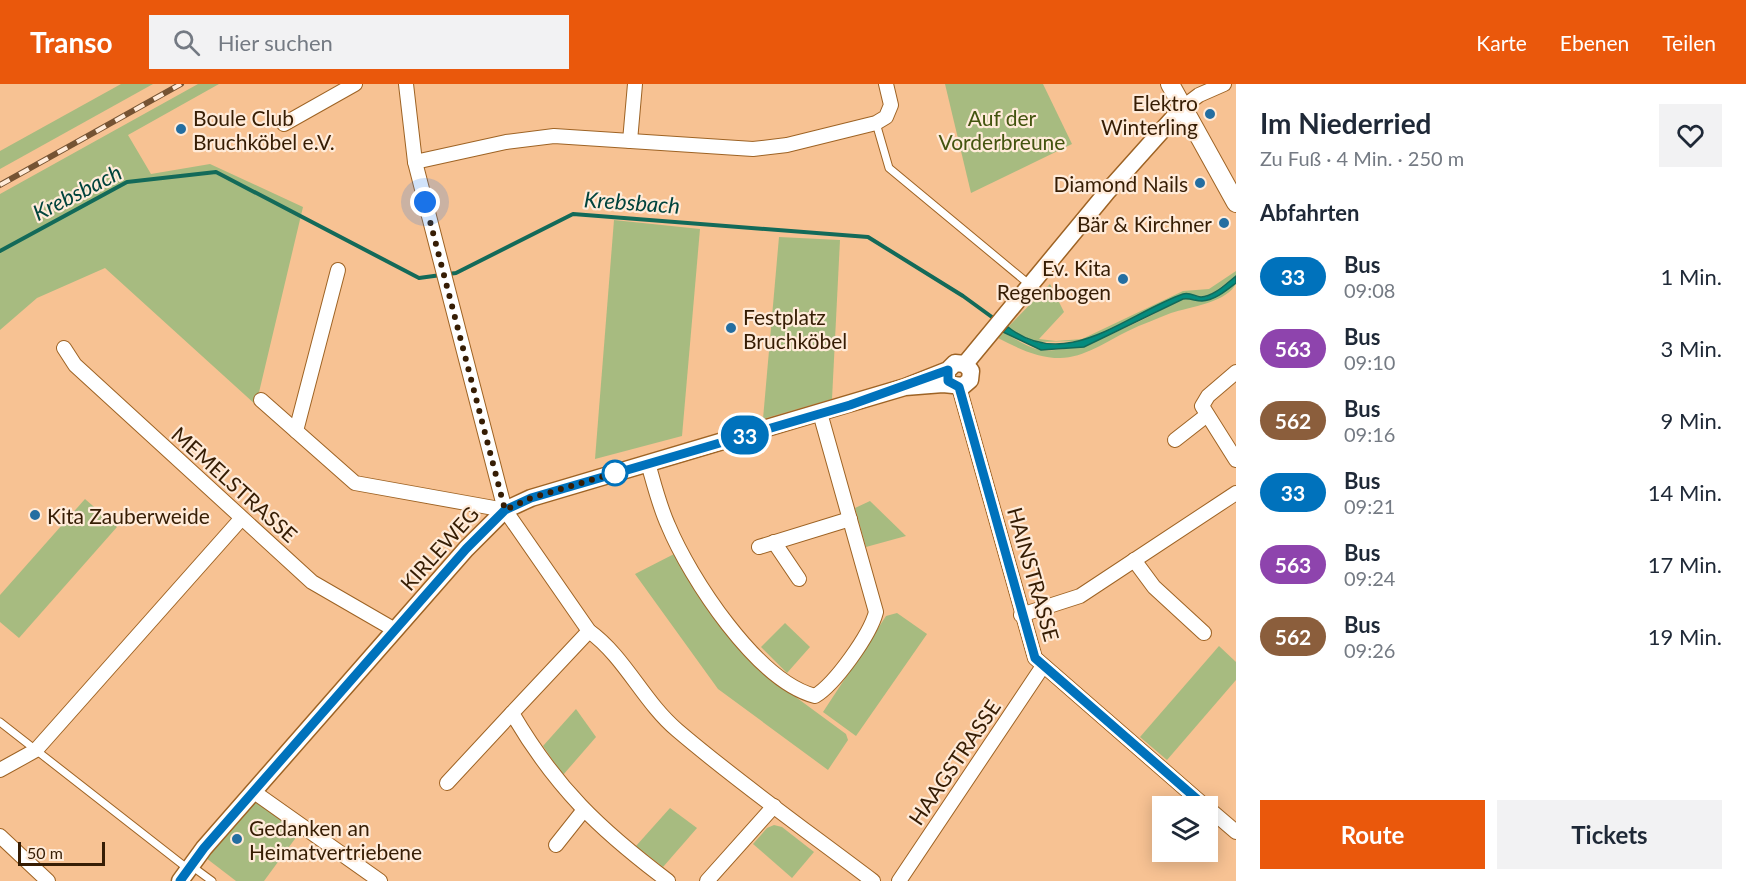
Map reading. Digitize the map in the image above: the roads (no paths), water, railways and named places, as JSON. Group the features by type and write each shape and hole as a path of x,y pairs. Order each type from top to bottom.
{"main road":[{"path":"1170,84 1236,203"}],"street":[{"path":"284,123 355,84"},
{"path":"406,84 415,162 505,510 590,631 603,641 676,729 873,881"},
{"path":"630,141 634,84"},
{"path":"415,162 506,142 554,136 753,149 787,145 876,123 886,117 891,105 886,84"},
{"path":"953,381 967,384 971,376 965,364 1004,315 1183,107 1199,95 1224,84"},
{"path":"296,431 338,270"},
{"name":"MEMELSTRASSE","path":"64,348 75,365 312,582 395,630"},
{"path":"1236,372 1203,402 1207,415 1236,460"},
{"name":"KIRLEWEG","path":"185,874 466,549 505,510 531,498 905,387 953,381"},
{"name":"HAINSTRASSE","path":"953,381 1035,658 1193,796"},
{"path":"261,400 355,483 505,510"},
{"path":"648,464 667,525 713,604 740,638 775,673 804,693 815,696 830,684 873,624 876,612 820,413"},
{"path":"1175,440 1207,415"},
{"path":"1021,615 1080,596 1236,493"},
{"path":"0,770 36,750 241,519"},
{"path":"759,547 850,519"},
{"path":"774,542 799,579"},
{"path":"1134,560 1154,587 1204,633"},
{"path":"447,783 590,631"},
{"name":"HAAGSTRASSE","path":"899,881 1044,666"},
{"path":"512,713 546,767 583,811 615,842 668,881"},
{"path":"254,792 380,881"},
{"path":"707,881 774,806"},
{"path":"555,845 583,811"},
{"name":"HAINSTRASSE","path":"1218,820 1223,826 1236,832"},
{"path":"0,836 48,881"}],"lane":[{"path":"876,123 889,168 1030,285"},
{"path":"0,722 185,874 212,881"}],"water":[{"path":"1236,276 1236,283 1216,297 1207,301 1183,299 1084,347 1041,350 1003,332 1008,327 1030,340 1052,344 1074,342 1096,335 1183,294 1201,297 1210,295"}],"waterway":[{"name":"Krebsbach","path":"0,251 127,182 216,172 419,278 456,273 573,214 868,237 963,296 996,320"}],"railway":[{"path":"0,185 181,84"}],"place":[{"name":"Elektro Winterling","path":"1210,114"},
{"name":"Boule Club Bruchköbel e.V.","path":"181,129"},
{"name":"Diamond Nails","path":"1200,183"},
{"name":"Bär & Kirchner","path":"1224,223"},
{"name":"Ev. Kita Regenbogen","path":"1123,279"},
{"name":"Festplatz Bruchköbel","path":"731,328"},
{"name":"Kita Zauberweide","path":"35,515"},
{"name":"Gedanken an Heimatvertriebene","path":"237,839"}],"park label":[{"name":"Auf der Vorderbreune","path":"1002,129"}]}
